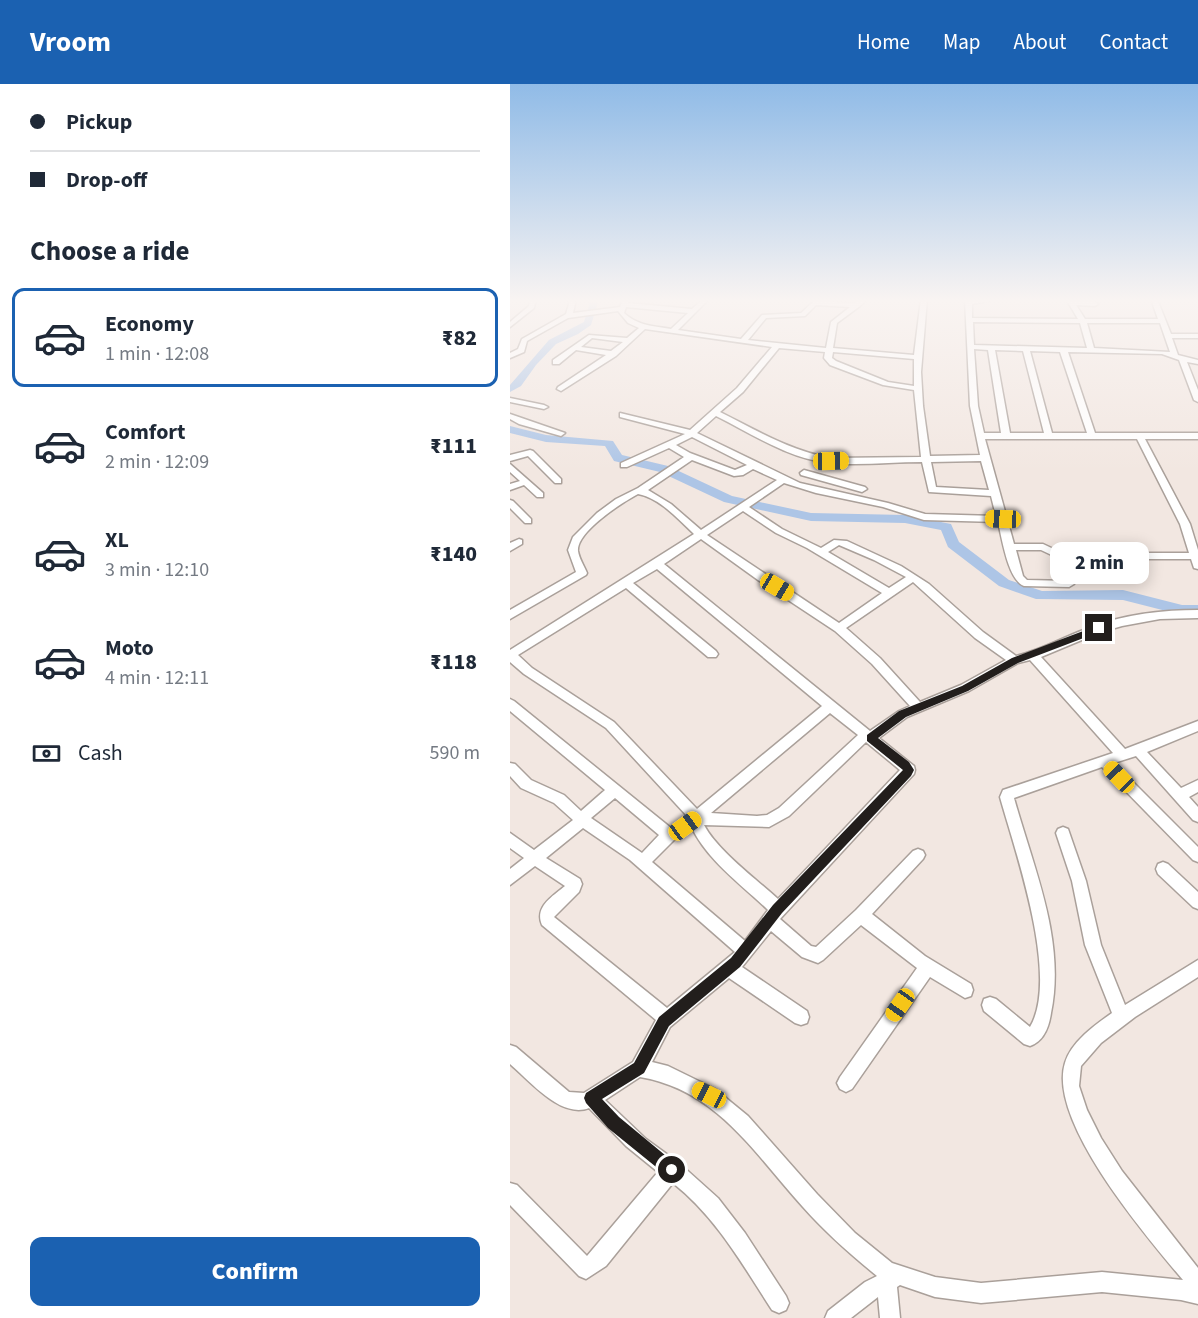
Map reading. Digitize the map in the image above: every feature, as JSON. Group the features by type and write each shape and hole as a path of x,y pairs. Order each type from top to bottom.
{"street":[{"path":"556,362 564,357"},
{"path":"561,389 609,357"},
{"path":"624,465 686,438 740,390 768,357"},
{"path":"828,357 833,363 898,387 919,388"},
{"path":"913,357 918,357 925,459 934,491 994,493"},
{"path":"971,357 974,406 985,458 1021,581 1030,584 1069,584"},
{"path":"993,357 1006,436"},
{"path":"1028,357 1049,437"},
{"path":"1066,357 1092,437"},
{"path":"1178,357 1198,362"},
{"path":"1178,357 1198,400"},
{"path":"511,402 544,407"},
{"path":"716,413 792,451 821,460 985,458"},
{"path":"510,416 522,422 561,433"},
{"path":"623,416 691,433 788,481 924,517 1003,519"},
{"path":"981,436 1198,436"},
{"path":"1010,547 1043,547 1060,556 1196,561 1194,538 1140,436"},
{"path":"670,445 690,457 736,474 753,465"},
{"path":"510,458 530,453 558,481"},
{"path":"510,615 582,573 573,550 576,539 600,515 690,457"},
{"path":"821,460 804,473 756,498 657,564 510,655 528,671 610,725 690,809 703,836 807,952 818,955 861,915 918,855"},
{"path":"510,467 540,495"},
{"path":"804,473 862,489"},
{"path":"510,487 525,482"},
{"path":"640,491 649,493 668,506 701,535 762,578 839,627 876,661 918,707"},
{"path":"510,503 528,521"},
{"path":"744,506 779,531 889,593"},
{"path":"820,553 837,542 847,544 913,577 925,585 988,642 1015,660"},
{"path":"510,1053 564,1099 572,1103 583,1102 591,1098 639,1068 664,1021 746,952 774,915 909,770 657,564"},
{"path":"839,627 913,577"},
{"path":"626,583 712,654"},
{"path":"510,600 521,608"},
{"path":"695,818 768,821 784,812 868,736 918,707 965,688 1015,660 1099,628 1170,614 1198,614"},
{"path":"1032,655 1122,755"},
{"path":"510,704 669,834"},
{"path":"642,862 669,834 675,833 695,818 830,706"},
{"path":"990,1005 1030,1038 1039,1028 1046,1008 1049,986 1048,963 1040,916 1008,794 1138,750 1198,726"},
{"path":"1138,750 1198,816"},
{"path":"1104,761 1198,856"},
{"path":"510,768 526,784 559,799 581,819 642,862 746,952"},
{"path":"1179,796 1198,786"},
{"path":"510,878 580,822 615,790"},
{"path":"1063,833 1079,880 1093,945 1122,1017"},
{"path":"510,839 520,849 575,884 547,912 547,920 662,1012 664,1021"},
{"path":"1163,869 1198,902"},
{"path":"861,915 928,966 965,990"},
{"path":"846,1083 928,966"},
{"path":"729,968 801,1017"},
{"path":"1198,968 1105,1029 1073,1063 1069,1077 1070,1090 1091,1139 1156,1233 1198,1283"},
{"path":"639,1068 662,1072 709,1095 742,1122 810,1201 848,1240 891,1276 935,1287 981,1293 1102,1282 1181,1290 1198,1294"},
{"path":"591,1098 614,1122 711,1205 734,1233 779,1303"},
{"path":"510,1192 586,1269 599,1259 672,1170"},
{"path":"835,1318 891,1276"},
{"path":"890,1318 891,1276"}],"waterway":[{"path":"510,389 518,384 539,357"},
{"path":"510,429 546,438 609,443 618,458 664,469 728,499 811,517 905,519 946,527 953,544 1004,583 1041,596 1123,595 1182,610 1198,610"}],"route":[{"path":"672,1170 647,1152 591,1098 639,1068 664,1021 736,962 778,909 907,773 909,770 905,765 870,738 903,714 965,688 1015,660 1099,628"}]}
